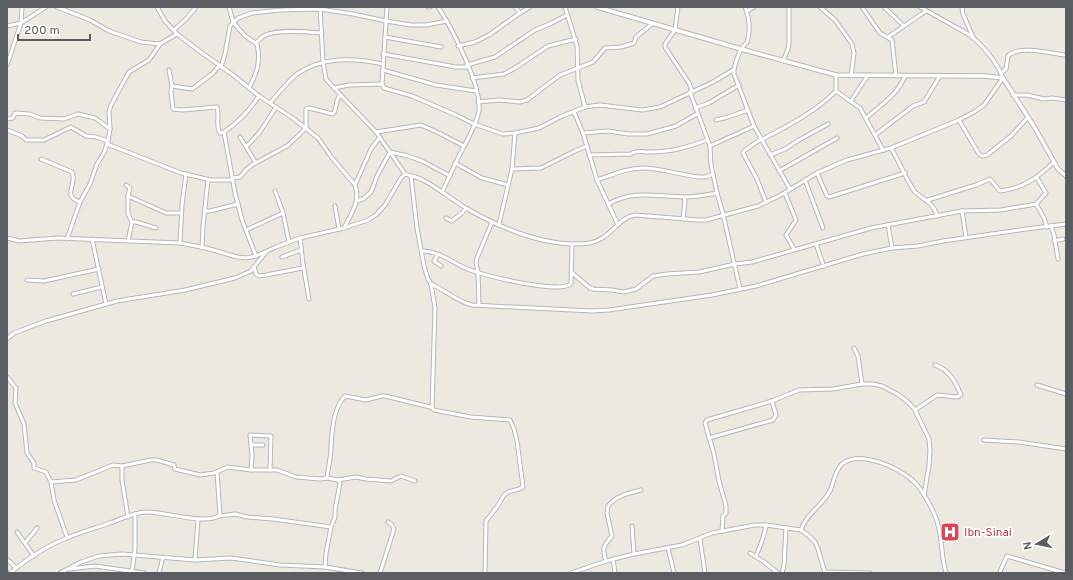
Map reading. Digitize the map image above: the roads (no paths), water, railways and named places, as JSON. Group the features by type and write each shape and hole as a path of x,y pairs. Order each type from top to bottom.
{"street":[{"path":"7,65 20,23 22,7"},
{"path":"7,26 20,23 46,7"},
{"path":"57,7 134,41 160,44"},
{"path":"157,7 165,21 177,34 234,75 259,96 318,138 332,158 355,185 358,194 357,201 344,228"},
{"path":"174,30 196,7"},
{"path":"229,7 233,22 245,36 256,43 258,48 257,73 249,88"},
{"path":"387,7 383,54 382,84 384,88 412,96 474,124 501,134 539,128 574,112 600,105 627,109 649,109 660,107 691,91 713,82 733,70 741,49 748,38 749,24 746,9 754,7"},
{"path":"438,7 447,21 467,66 476,91 478,102 478,111 474,124 442,192"},
{"path":"515,7 520,13"},
{"path":"458,46 475,42 489,36 530,7"},
{"path":"565,7 576,39 579,90 585,108"},
{"path":"597,7 782,61 836,75 985,76 1003,78"},
{"path":"678,7 675,30 665,44 665,48 689,83 695,108 706,140 710,146 710,160 717,194 740,289"},
{"path":"782,61 788,49 789,43 789,7"},
{"path":"820,7 835,20 845,32 852,44 854,53 851,76"},
{"path":"862,7 880,33 892,40 896,76"},
{"path":"884,7 904,26"},
{"path":"920,7 974,38"},
{"path":"962,7 962,14 974,38 1001,73 1058,169 1066,176"},
{"path":"320,8 323,62 326,79 376,132 405,174 423,180 466,208 492,222 523,234 572,244 596,241 606,236 630,216 639,214 701,220 758,206 785,193 817,173 847,160 891,148 959,120 984,105 1003,78"},
{"path":"172,86 192,89 212,74 220,66 225,54 230,26 233,22 244,15 252,13 320,8 417,26 447,21"},
{"path":"888,37 926,11"},
{"path":"383,54 456,66 467,66 495,57 535,30 567,15"},
{"path":"478,102 499,100 524,101 535,95 560,75 593,62 605,48 621,47 634,43 636,38 652,24"},
{"path":"256,43 266,34 276,32 322,33"},
{"path":"67,239 80,202 90,184 97,164 104,153 108,142 110,129 110,109 121,86 129,72 149,60 160,44 177,34"},
{"path":"385,37 441,47"},
{"path":"472,78 504,74 548,46 576,39"},
{"path":"1001,73 1006,69 1008,56 1015,52 1027,51 1064,55"},
{"path":"270,104 296,75 323,62 357,60 383,64"},
{"path":"170,70 173,109 182,110 216,107 218,113 218,129 220,133 235,125 251,108 259,96"},
{"path":"383,70 436,85 476,91"},
{"path":"733,70 754,126 790,189"},
{"path":"766,202 757,179 743,153 744,151 761,139 811,112 824,103 836,91 836,75"},
{"path":"851,101 868,76"},
{"path":"866,118 902,85 905,76"},
{"path":"876,135 913,106 924,102 940,76"},
{"path":"334,88 382,84"},
{"path":"695,108 709,103 738,85"},
{"path":"836,91 858,105 883,150"},
{"path":"1013,94 1027,95 1044,99 1052,98 1066,100"},
{"path":"7,130 22,136 26,140 41,141 71,128 86,136 96,137 167,168 208,180 219,181 240,177 256,162 287,146 300,136 306,128 306,109 309,108 333,114 337,100 341,95"},
{"path":"246,147 260,132 276,107"},
{"path":"716,120 748,110"},
{"path":"574,112 583,133 597,180 618,225"},
{"path":"7,119 13,118 15,113 30,114 40,118 64,120 78,114 95,118 110,129"},
{"path":"583,133 608,132 647,134 676,126 697,114"},
{"path":"959,120 979,154 984,156 1012,136 1028,118"},
{"path":"770,155 785,149 828,124"},
{"path":"376,132 421,125 464,146"},
{"path":"710,146 754,126"},
{"path":"224,132 226,150 238,204 256,256"},
{"path":"499,224 512,168 515,133"},
{"path":"240,137 256,162"},
{"path":"355,185 371,149 380,137"},
{"path":"780,171 837,138"},
{"path":"589,154 667,152 692,146 706,140"},
{"path":"512,168 541,168 587,146"},
{"path":"891,148 914,190 928,200 936,211 937,216"},
{"path":"357,201 363,199 371,192 390,152"},
{"path":"390,152 422,161 450,176"},
{"path":"41,159 72,172 74,177 71,198 80,202"},
{"path":"928,200 990,179 1000,191 1018,188 1037,178 1054,162"},
{"path":"455,163 482,178 508,184"},
{"path":"597,180 618,173 641,168 698,177 713,174"},
{"path":"817,173 828,197 905,173"},
{"path":"180,243 181,213 186,174"},
{"path":"7,238 19,241 47,238 180,243 241,258 256,256 300,238 339,230 368,220 382,210 401,178 405,174"},
{"path":"410,176 424,266 431,284 435,308 432,408 434,410 471,417 510,420 517,441 523,487 508,492 504,495 486,521 485,573"},
{"path":"571,272 590,288 624,292 636,289 653,276 700,272 735,264 758,261 794,249 871,228 962,211 1001,210 1036,204 1046,193 1037,178"},
{"path":"202,248 202,226 208,180"},
{"path":"805,180 823,228"},
{"path":"126,185 130,188 128,196 128,217 132,222 156,228"},
{"path":"275,191 283,213 289,242"},
{"path":"785,193 796,220 786,235 794,249"},
{"path":"608,204 618,199 632,196 659,194 684,197 717,194"},
{"path":"128,196 166,213 181,213"},
{"path":"683,219 684,197"},
{"path":"205,211 210,212 238,204"},
{"path":"1036,204 1047,227"},
{"path":"335,206 339,230"},
{"path":"446,218 452,221 466,208"},
{"path":"962,211 966,237"},
{"path":"246,230 283,213"},
{"path":"128,241 132,222"},
{"path":"479,304 478,272 476,263 492,222"},
{"path":"431,284 464,303 547,309 592,311 609,310 676,300 694,299 740,289 863,254 892,248 918,246 966,237 1066,224"},
{"path":"888,225 892,248"},
{"path":"1051,226 1058,259"},
{"path":"300,238 303,268 309,299"},
{"path":"92,239 106,304"},
{"path":"1054,242 1063,239"},
{"path":"422,252 438,254 468,269 478,272 541,286 564,287 571,284 572,244"},
{"path":"816,244 824,266"},
{"path":"282,257 301,250"},
{"path":"7,339 14,333 46,321 106,304 224,282 246,274 254,267 266,252"},
{"path":"438,254 434,261 441,266"},
{"path":"254,267 256,274 259,276 266,276 303,268"},
{"path":"27,280 44,281 78,275 99,269"},
{"path":"73,294 102,287"},
{"path":"854,348 858,356 862,384"},
{"path":"915,410 938,395 957,397 961,395 957,385 944,368 935,365"},
{"path":"7,377 16,388 15,403 24,424 28,455 34,462 34,468 46,472 51,482 54,500 67,537"},
{"path":"722,531 723,516 727,510 704,423 706,421 772,401 799,390 833,389 862,384 873,384 882,386 899,395 915,410 923,425 930,444 929,466 924,495"},
{"path":"1037,385 1066,394"},
{"path":"327,478 332,448 331,437 334,417 344,397 348,396 366,400 385,396 430,407"},
{"path":"709,438 773,420 776,415 772,401"},
{"path":"251,470 252,445 250,435 271,436 270,470"},
{"path":"984,440 1019,442 1066,449"},
{"path":"252,445 263,445"},
{"path":"801,530 805,520 827,495 839,467 847,461 867,459 875,460 914,481 924,495 940,528 943,561 946,573"},
{"path":"51,482 76,480 109,466 122,466 143,461 157,460 174,465 175,469 177,470 200,475 217,472 228,467 251,470 276,470 296,477 315,479 327,478 338,480 356,477 391,480 400,476 415,481"},
{"path":"122,466 122,480 128,517"},
{"path":"217,472 219,516"},
{"path":"325,567 331,527 336,517 335,510 340,483 338,480"},
{"path":"606,561 603,550 606,542 612,536 607,513 608,506 619,497 641,490"},
{"path":"10,573 34,556 67,537 135,514 153,512 187,518 205,519 235,514 247,518 318,524 331,527"},
{"path":"132,571 135,555 135,514"},
{"path":"195,560 198,519"},
{"path":"380,573 394,529 388,522"},
{"path":"571,573 613,559 682,546 712,533 755,525 801,530 815,542 825,572 870,573"},
{"path":"756,556 760,542 765,533 766,525"},
{"path":"632,526 634,554"},
{"path":"25,543 37,528"},
{"path":"782,573 784,566 786,528"},
{"path":"17,532 34,556"},
{"path":"700,539 705,573"},
{"path":"668,548 674,573"},
{"path":"750,553 778,573"},
{"path":"60,573 99,556 122,554 195,560 227,558 280,565 325,567 362,573"},
{"path":"1000,573 1000,569 1007,556 1065,573"},
{"path":"159,573 163,557"},
{"path":"613,559 615,573"},
{"path":"7,560 16,568"},
{"path":"71,568 95,566 144,573"},
{"path":"69,573 71,568"}],"place":[{"name":"Ibn-Sinai","path":"950,532"}]}
